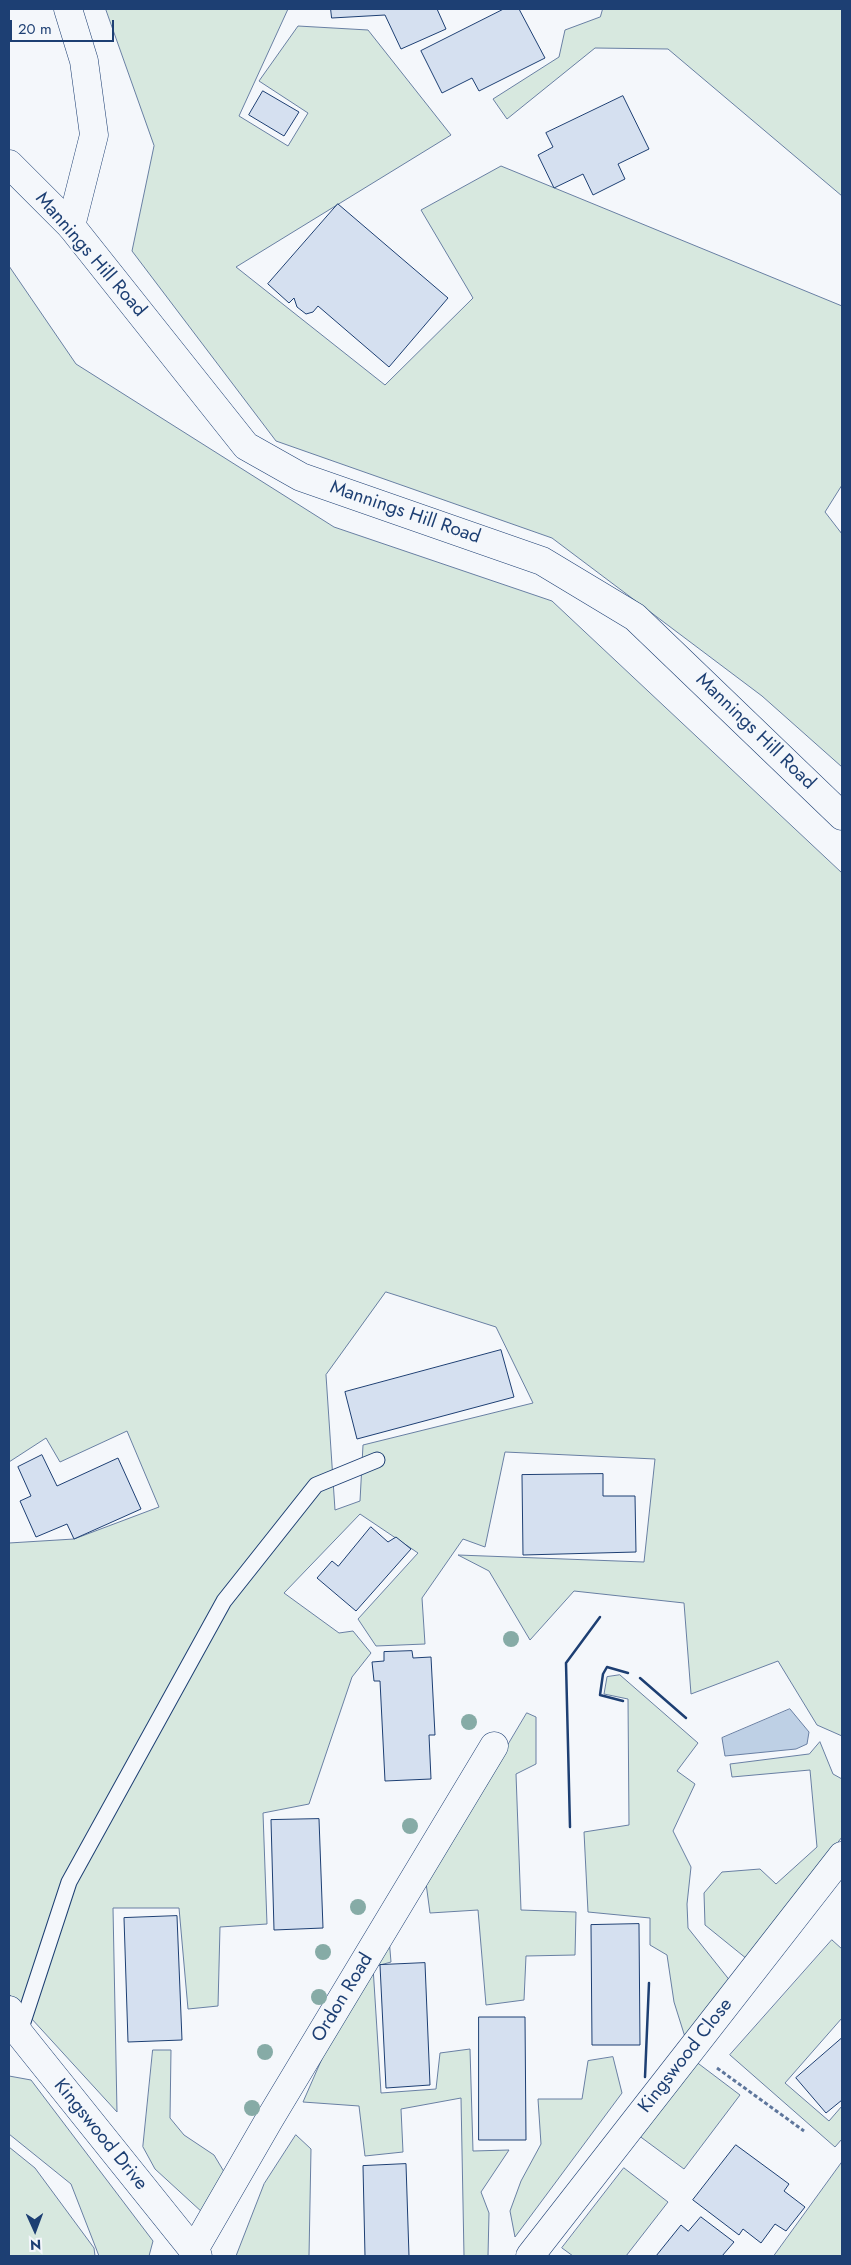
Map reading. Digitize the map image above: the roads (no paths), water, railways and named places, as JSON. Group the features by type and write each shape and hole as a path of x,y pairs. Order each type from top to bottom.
{"street":[{"path":"68,9 84,61 94,135 70,226"},
{"name":"Mannings Hill Road","path":"9,164 70,226 246,446 301,477 542,561 635,616 842,816"},
{"name":"Ordon Road","path":"196,2253 269,2120 494,1746"},
{"name":"Kingswood Close","path":"530,2256 842,1856"},
{"name":"Kingswood Drive","path":"14,2021 196,2253"}],"lane":[{"path":"14,2021 69,1882 224,1601 316,1485 377,1460"}],"water":[{"path":"790,1709 809,1732 807,1744 796,1749 725,1756 722,1738"}]}
